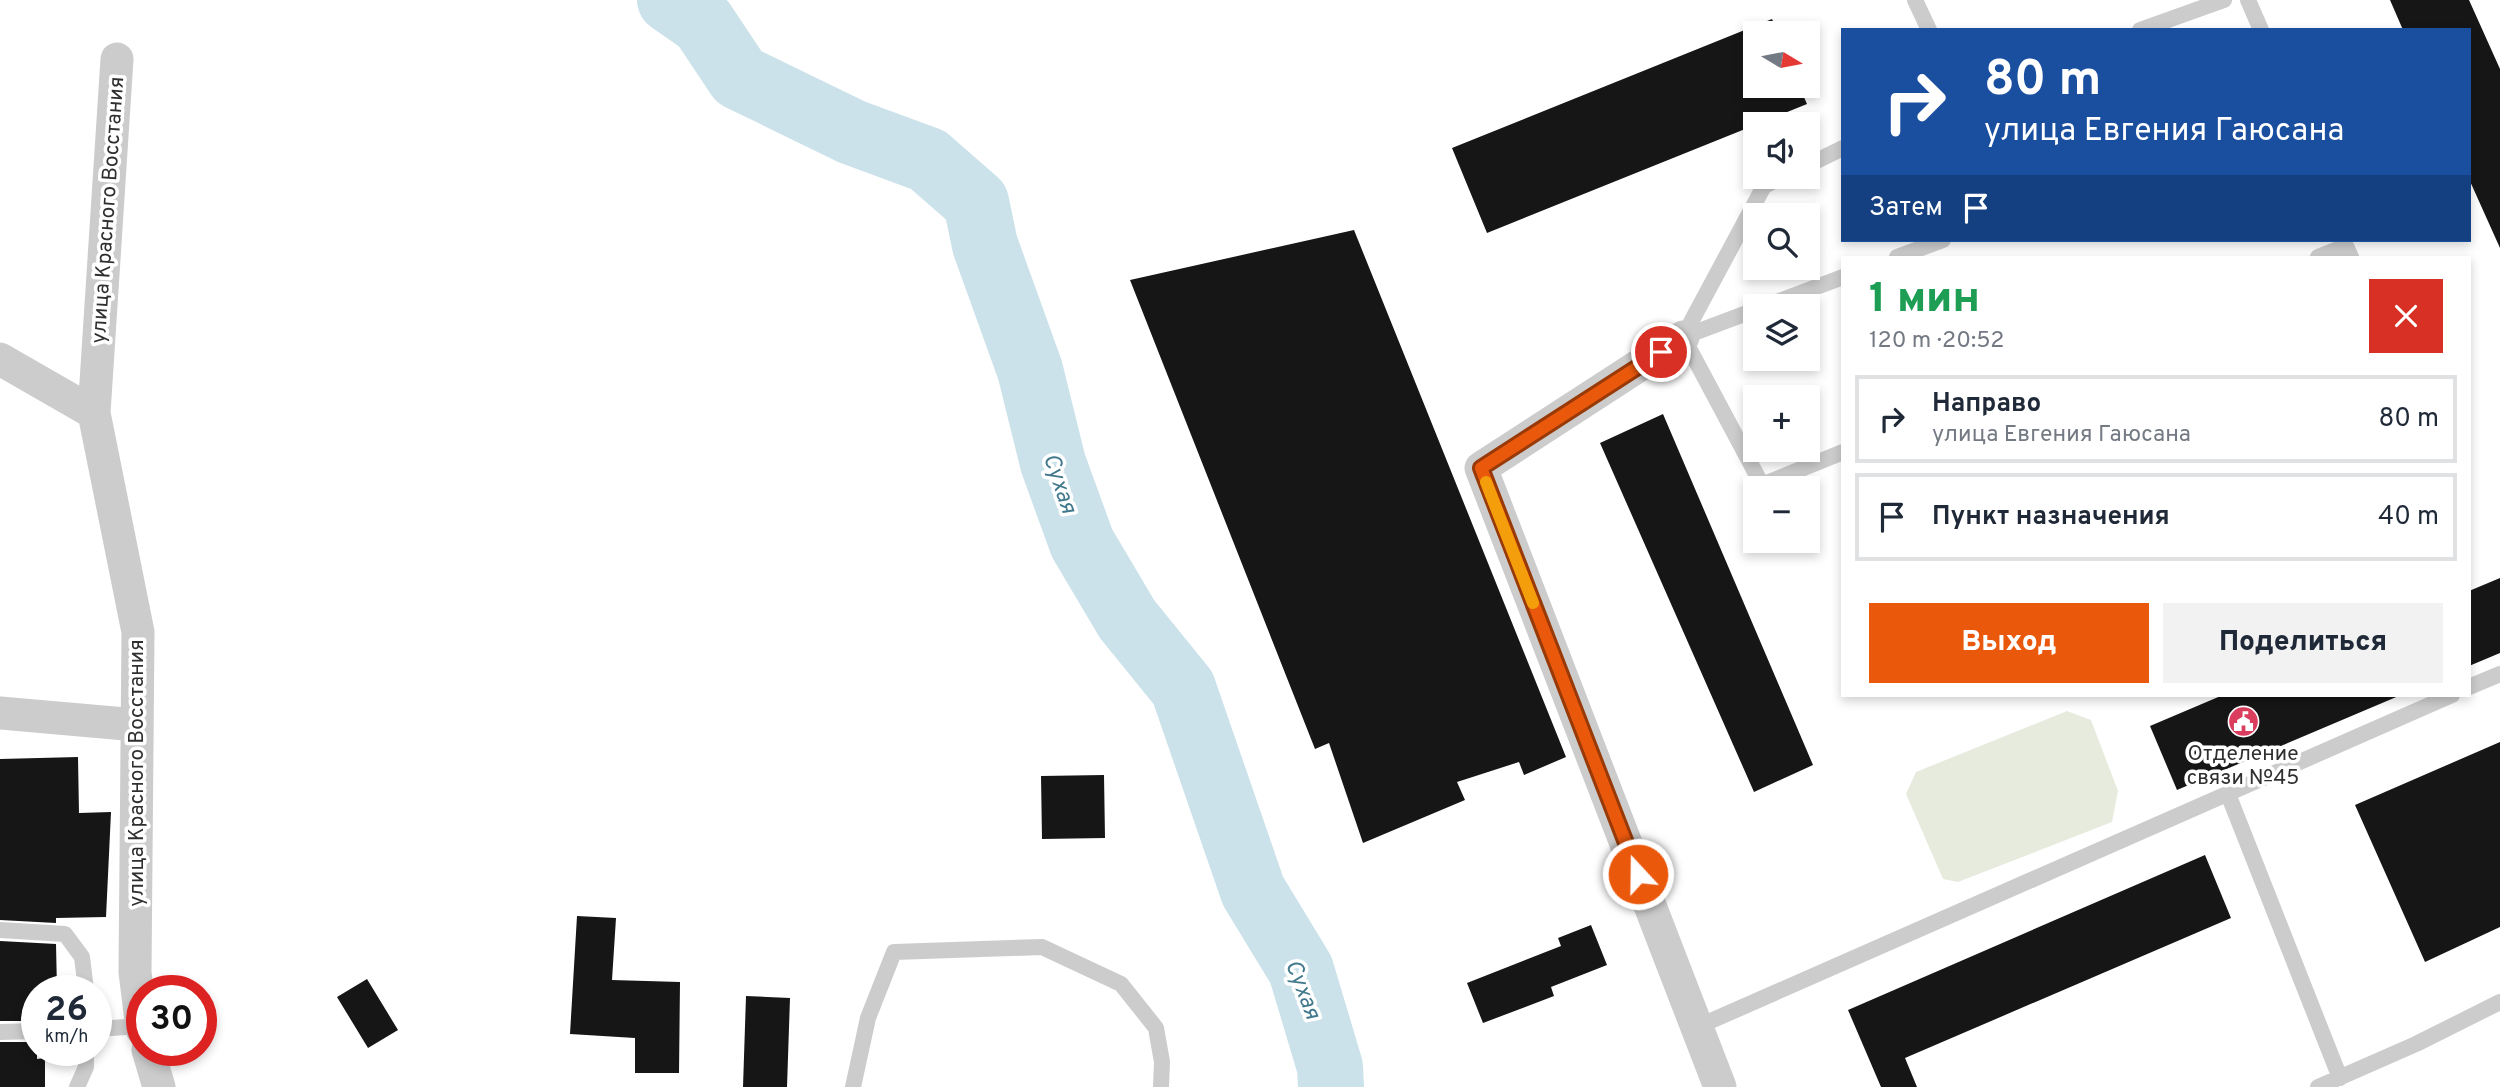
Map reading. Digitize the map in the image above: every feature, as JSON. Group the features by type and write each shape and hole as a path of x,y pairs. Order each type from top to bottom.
{"street":[{"name":"улица Красного Восстания","path":"117,59 94,413 138,632 135,975"},
{"path":"1683,337 1481,468 1720,1087"},
{"path":"0,359 94,413"},
{"path":"0,713 137,725"},
{"path":"153,1066 159,1087"}],"lane":[{"path":"1916,0 1928,28"},
{"path":"2146,28 2224,0"},
{"path":"2248,0 2260,28"},
{"path":"1820,159 1841,149"},
{"path":"1683,337 1762,189"},
{"path":"1900,256 1938,242"},
{"path":"2321,256 2347,248"},
{"path":"1798,294 1841,278"},
{"path":"1683,337 1743,314"},
{"path":"1683,337 1762,485 1841,453"},
{"path":"2471,686 2500,674"},
{"path":"1697,1027 2447,697"},
{"path":"2228,793 2340,1077"},
{"path":"0,930 65,934 82,957 84,975"},
{"path":"853,1087 868,1018 894,952 1042,947 1121,984 1156,1028 1162,1062 1161,1087"},
{"path":"2318,1087 2416,1044 2500,1002"},
{"path":"0,1032 21,1031"},
{"path":"78,1087 86,1066"}],"shaded area":[{"path":"2067,711 2091,720 2118,791 2112,822 1958,882 1943,879 1906,794 1916,772"}],"building":[{"path":"2390,0 2469,0 2500,69 2500,248 2471,183 2471,28 2402,28"},
{"path":"1743,31 1743,98 1804,98 1807,104 1787,112 1743,112 1743,130 1487,233 1452,148"},
{"path":"1354,230 1566,757 1524,775 1519,762 1457,782 1465,800 1363,843 1329,743 1315,749 1130,280"},
{"path":"1663,414 1813,765 1754,792 1600,443"},
{"path":"2500,578 2500,653 2471,665 2471,590"},
{"path":"2218,697 2396,697 2177,790 2150,726"},
{"path":"2500,742 2500,927 2425,962 2355,805"},
{"path":"78,757 79,813 111,812 106,917 56,918 56,923 0,920 0,759"},
{"path":"1104,775 1105,838 1042,839 1041,776"},
{"path":"2205,855 2231,918 1905,1058 1917,1087 1881,1087 1848,1010"},
{"path":"577,916 616,918 612,980 680,982 679,1073 635,1073 635,1038 570,1034"},
{"path":"1591,925 1607,965 1551,987 1554,996 1483,1023 1467,983 1561,946 1558,938"},
{"path":"0,941 56,944 57,975 21,975 21,1021 0,1021"},
{"path":"367,979 398,1030 368,1048 337,997"},
{"path":"746,996 790,998 787,1087 743,1087"},
{"path":"0,1042 21,1042 21,1066 45,1066 45,1087 0,1087"}],"waterway":[{"name":"Сухая","path":"670,0 703,23 739,77 852,132 928,160 976,202 985,245 1030,370 1053,463 1082,543 1127,619 1183,688 1253,891 1301,970 1330,1067 1331,1087"}],"slow traffic":[{"path":"1486,482 1533,603"}],"place":[{"name":"Отделение связи №45","path":"2243,721"}],"route":[{"path":"1638,874 1481,468 1661,352"}]}
